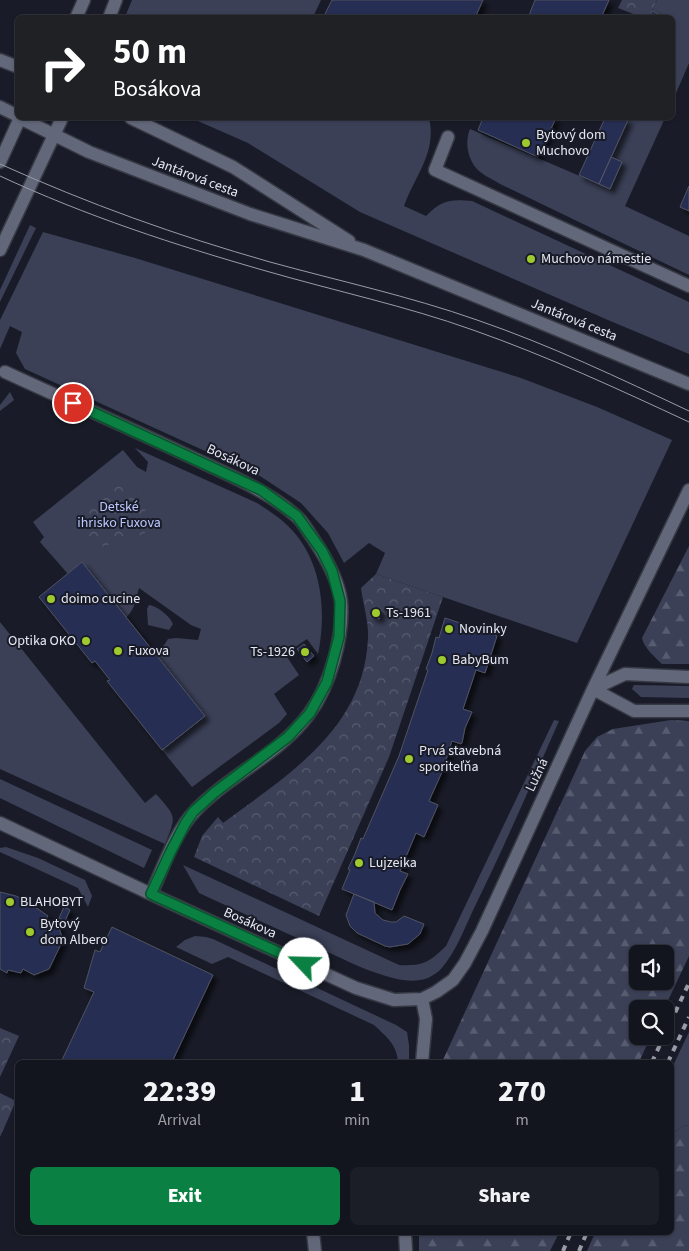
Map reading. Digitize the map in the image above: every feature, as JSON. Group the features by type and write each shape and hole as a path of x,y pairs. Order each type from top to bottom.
{"street":[{"path":"77,15 84,0"},
{"path":"110,15 116,0"},
{"path":"0,60 15,66"},
{"name":"Jantárová cesta","path":"0,107 15,115"},
{"path":"0,162 18,120"},
{"name":"Jantárová cesta","path":"24,120 53,136 89,152 250,214 364,250 687,382"},
{"path":"0,250 61,120"},
{"name":"Jantárová cesta","path":"135,120 233,167 364,250"},
{"path":"448,137 435,170 689,286"},
{"name":"Bosákova","path":"4,372 108,418 261,490 297,516 322,551 332,571 339,594 339,637 327,682 310,713 288,737 214,793 193,812 173,846 151,894"},
{"name":"Lužná","path":"422,998 436,992 453,980 476,943 593,689 689,490"},
{"path":"593,689 625,674 689,677"},
{"path":"593,689 634,711 689,711"},
{"name":"Bosákova","path":"0,823 356,988 394,1000 422,998"},
{"path":"422,998 426,1019 422,1060"},
{"path":"313,1235 316,1251"},
{"path":"405,1235 406,1251"}],"green space":[{"path":"132,0 321,0 314,15 126,15"},
{"path":"622,0 657,0 650,15 636,15 618,8"},
{"path":"657,0 689,0 689,63 675,95 675,15 661,15 652,11"},
{"name":"Muchovo námestie","path":"196,120 429,120 431,130 428,152 404,206 426,216 447,202 458,200 472,201 689,302 689,354 360,212 248,143"},
{"path":"628,120 664,120 625,206 689,236 689,275 500,184 478,170 473,164 468,149 468,139 470,129 610,189 622,162 611,157"},
{"path":"30,225 36,228 0,302 0,290"},
{"path":"43,232 135,258 521,378 597,407 672,440 577,643 376,574 385,553 369,543 344,563 328,533 301,503 260,476 25,369 16,353 22,332 10,326 0,349 0,320"},
{"path":"10,392 14,400 0,411 0,405"},
{"path":"135,448 257,503 277,517 299,539 315,570 319,586 322,620 318,654 307,639 285,654 299,675 274,694 287,714 279,723 192,787 162,750 204,716 157,656 168,639 198,640 201,629 191,625 139,588 133,607 126,618 82,562 68,574 40,542 44,537 33,522 123,450 137,467 146,472 148,462"},
{"name":"Detské ihrisko Fuxova","path":"124,480 144,494 147,528 144,534 104,546 90,547 86,545 77,521 119,481"},
{"path":"689,546 689,664 662,664 647,649 642,638"},
{"path":"376,574 443,597 389,757 319,916 194,857 202,836 218,817 223,823 273,786 297,767 338,724 353,698 363,670 368,632 361,588"},
{"path":"149,605 159,609 169,618 173,624 169,630 148,625 147,609"},
{"path":"0,622 145,803 156,794 168,807 173,822 165,844 0,769"},
{"path":"634,685 689,686 689,698 641,697 632,689"},
{"path":"554,720 559,721 509,835 461,937 447,962 428,978 411,981 402,980 358,966 199,893 183,865 399,965 420,964 430,960 446,946"},
{"path":"671,720 689,721 689,956 674,988 674,945 629,945 629,990 673,990 668,1000 629,1000 629,1045 647,1045 640,1060 443,1060 585,751 597,737 613,729"},
{"path":"0,779 152,850 144,868 0,798"},
{"path":"6,847 38,858 85,880 92,896 88,907 78,888 0,852 0,848"},
{"path":"195,936 213,939 396,1025 407,1032 409,1060 398,1060 396,1051 387,1037 374,1025 228,957 212,964 176,947 185,940"},
{"path":"0,1028 19,1036 0,1077"},
{"path":"689,1032 689,1126 686,1125 674,1132 674,1064"},
{"path":"0,1093 15,1100 15,1103 0,1137"},
{"path":"686,1125 689,1126 689,1251 587,1251 594,1235 674,1235 674,1132"},
{"path":"419,1235 558,1235 550,1251 419,1251"}],"building":[{"path":"332,0 483,0 476,15 324,15"},
{"path":"535,0 609,0 602,15 529,15"},
{"path":"652,11 660,15 650,15"},
{"name":"Bytový dom Muchovo","path":"482,120 555,120 538,157 478,130"},
{"path":"604,120 628,120 599,184 579,175"},
{"path":"611,157 622,162 610,189 599,184"},
{"path":"689,186 689,211 680,207"},
{"name":"Fuxova","path":"82,562 205,716 162,750 107,681 110,680 95,661 92,663 39,597"},
{"name":"Ts-1961","path":"374,607 382,609 379,619 370,616"},
{"path":"445,618 478,629 485,628 485,631 494,632 497,636 485,673 476,670 463,709 472,712 465,728 462,743 452,741 442,772 429,801 438,805 424,837 416,833 400,871 408,874 392,910 342,889 361,838 363,839 399,756 428,670 426,669 436,637 439,638"},
{"name":"Ts-1926","path":"304,644 314,656 307,662 297,649"},
{"name":"Bytový dom Albero","path":"0,892 16,896 28,902 48,916 46,919 58,925 63,940 49,969 34,975 23,969 21,973 8,970 7,973 0,969"},
{"path":"354,894 374,902 375,913 383,920 396,922 404,916 424,924 420,934 408,944 390,947 357,933 350,926 346,915"},
{"path":"64,907 70,910 65,921 59,918"},
{"path":"112,927 213,975 173,1060 62,1060 94,992 84,988 95,950 100,952"}],"tram line":[{"path":"0,164 99,205 200,241 451,311 531,340 584,362 689,411"},
{"path":"0,176 98,217 198,251 422,313 473,330 555,362 689,422"}],"railway":[{"path":"674,1015 689,983"},
{"path":"669,1060 689,1017"},
{"path":"653,1060 660,1045"},
{"path":"563,1251 570,1235"},
{"path":"579,1251 586,1235"}],"place":[{"name":"Bytový dom Muchovo","path":"526,143"},
{"name":"Muchovo námestie","path":"531,259"},
{"name":"doimo cucine","path":"51,599"},
{"name":"Ts-1961","path":"376,613"},
{"name":"Novinky","path":"449,629"},
{"name":"Optika OKO","path":"86,641"},
{"name":"Fuxova","path":"118,651"},
{"name":"Ts-1926","path":"305,652"},
{"name":"BabyBum","path":"442,660"},
{"name":"Prvá stavebná sporiteľňa","path":"409,759"},
{"name":"Lujzeika","path":"359,863"},
{"name":"BLAHOBYT","path":"10,902"},
{"name":"Bytový dom Albero","path":"30,932"}],"route":[{"path":"73,403 261,490 297,516 322,551 332,571 340,601 339,637 327,682 310,713 288,737 214,793 193,812 170,853 151,894 304,964"}]}
